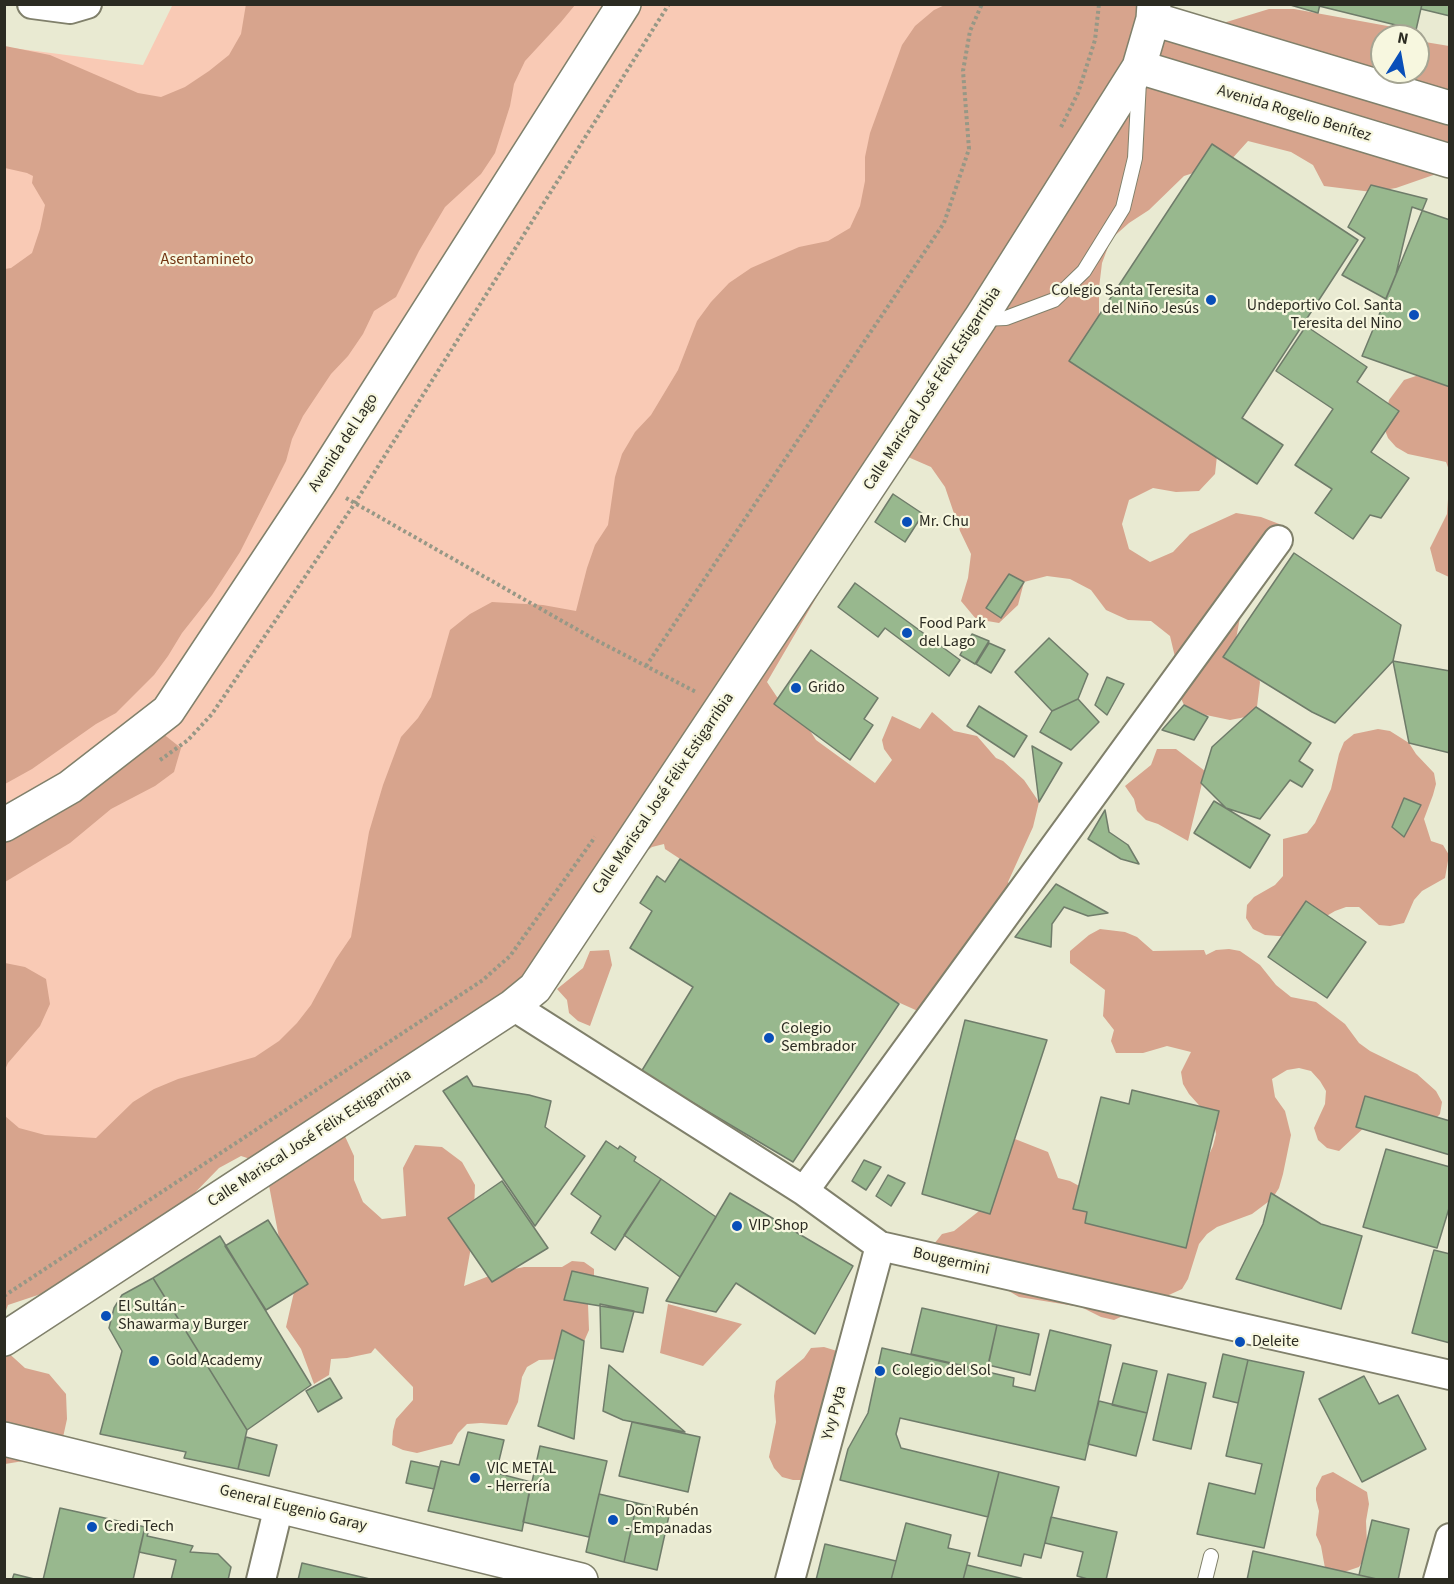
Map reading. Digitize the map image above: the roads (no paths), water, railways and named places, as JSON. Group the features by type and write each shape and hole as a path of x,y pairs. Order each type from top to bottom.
{"street":[{"path":"32,4 79,7"},
{"name":"Avenida del Lago","path":"4,825 70,788 168,711 319,483 624,4"},
{"path":"1154,12 1449,108"},
{"name":"Calle Mariscal José Félix Estigarribia","path":"4,1339 513,1006 535,988 980,319 1139,67 1154,12"},
{"name":"Avenida Rogelio Benítez","path":"1139,67 1449,160"},
{"path":"804,1191 1278,540"},
{"name":"Bougermini","path":"513,1006 804,1191 880,1246 1449,1375"},
{"name":"Yvy Pyta","path":"790,1580 880,1246"},
{"name":"General Eugenio Garay","path":"4,1438 581,1580"},
{"path":"261,1580 279,1506"},
{"path":"1438,1580 1449,1538"}],"lane":[{"path":"980,319 1006,318 1054,300 1084,271 1097,251 1123,208 1130,184 1137,130 1139,67"},
{"path":"1205,1580 1211,1556"}],"place":[{"name":"Colegio Santa Teresita del Niño Jesús","path":"1211,300"},
{"name":"Undeportivo Col. Santa Teresita del Nino","path":"1414,315"},
{"name":"Mr. Chu","path":"907,522"},
{"name":"Food Park del Lago","path":"907,633"},
{"name":"Grido","path":"796,688"},
{"name":"Colegio Sembrador","path":"769,1038"},
{"name":"VIP Shop","path":"737,1226"},
{"name":"El Sultán - Shawarma y Burger","path":"106,1316"},
{"name":"Deleite","path":"1240,1342"},
{"name":"Gold Academy","path":"154,1361"},
{"name":"Colegio del Sol","path":"880,1371"},
{"name":"VIC METAL - Herrería","path":"475,1478"},
{"name":"Don Rubén - Empanadas","path":"613,1520"},
{"name":"Credi Tech","path":"92,1527"}],"park label":[{"name":"Asentamineto","path":"207,260"}]}
